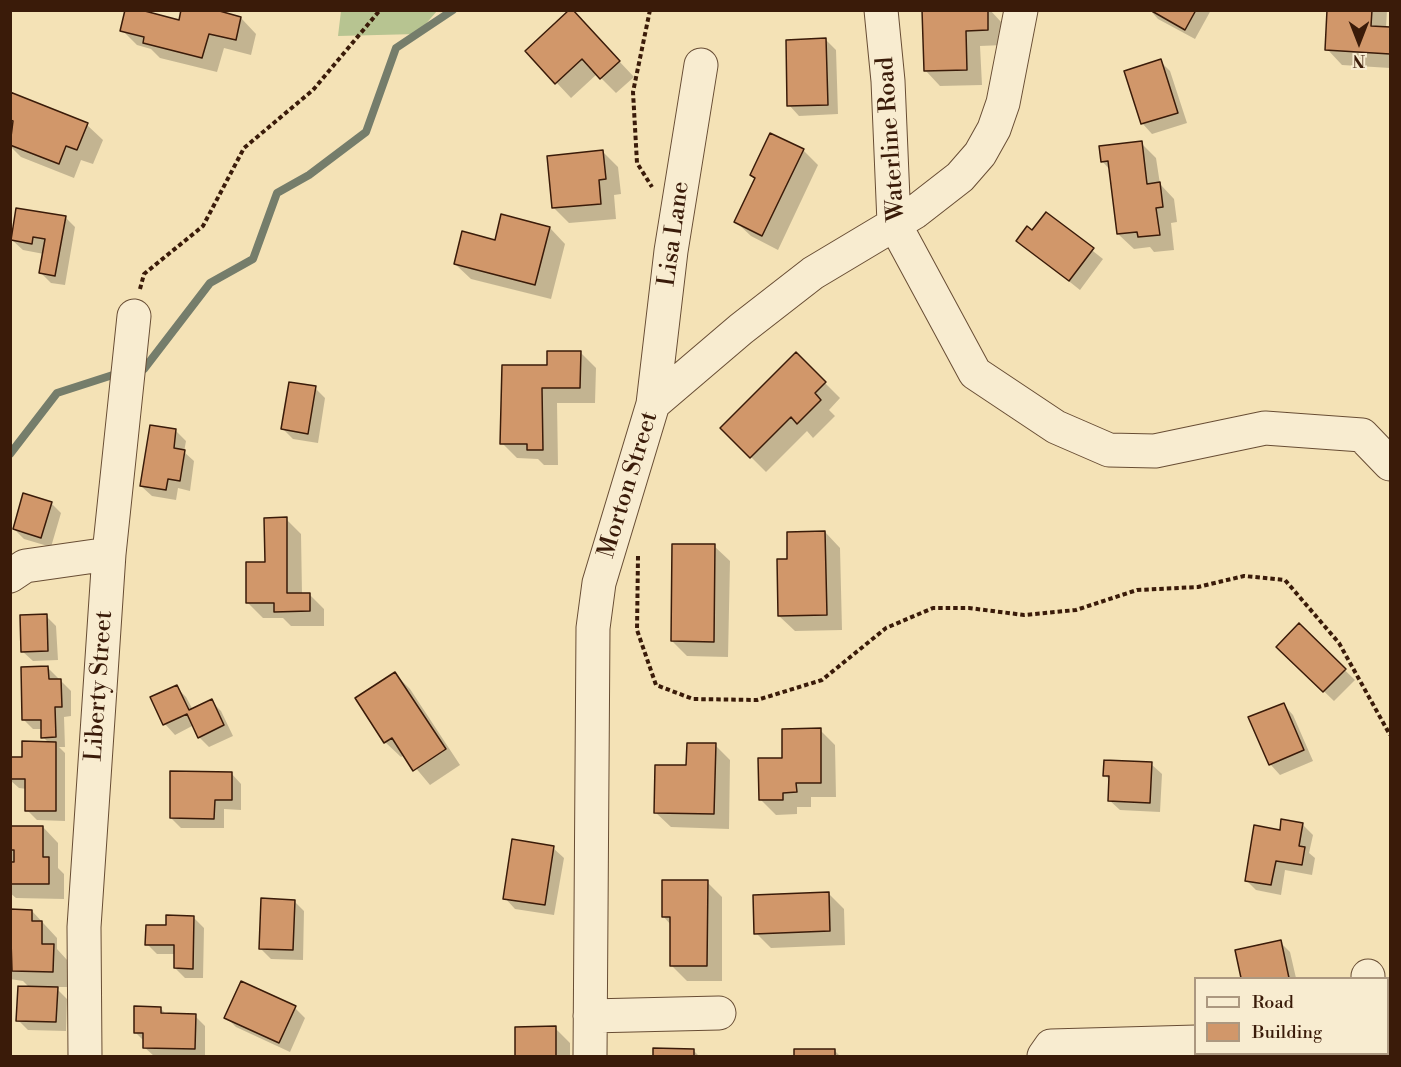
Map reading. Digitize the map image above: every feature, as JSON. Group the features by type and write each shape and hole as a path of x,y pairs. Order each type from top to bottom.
{"street":[{"name":"Waterline Road","path":"881,10 888,81 894,223 975,373 1056,427 1108,450 1155,451 1265,429 1362,435 1390,464"},
{"name":"Morton Street","path":"590,1056 593,628 599,583 653,404 741,329 813,273 934,199 980,154 994,129 1003,103 1021,10"},
{"name":"Lisa Lane","path":"653,404 671,251 701,65"},
{"name":"Liberty Street","path":"85,1056 84,927 109,554 134,316"},
{"path":"10,576 25,566 109,554"},
{"path":"590,1016 719,1014"},
{"path":"1044,1056 1051,1046 1194,1042"}],"path":[{"path":"134,316 144,274 203,226 244,148 313,90 380,10"},
{"path":"650,10 633,92 637,163 658,197"},
{"path":"639,552 637,630 656,685 693,699 757,700 822,680 886,628 933,608 969,608 1024,615 1076,610 1137,590 1198,587 1244,576 1285,580 1339,643 1390,735"}],"green space":[{"path":"341,10 437,11 417,34 338,36"}],"building":[{"path":"125,10 141,10 179,20 181,10 216,10 241,17 236,40 209,34 202,58 143,43 144,37 120,31"},
{"path":"569,10 573,10 620,61 600,79 582,59 555,84 525,51"},
{"path":"922,10 988,10 988,30 966,31 967,70 924,71"},
{"path":"1150,10 1196,10 1185,30"},
{"path":"1327,10 1372,10 1371,26 1390,27 1390,54 1325,50"},
{"path":"826,38 828,105 787,106 786,40"},
{"path":"1161,59 1178,113 1141,124 1124,71"},
{"path":"10,92 88,123 77,150 66,146 59,164 10,145 13,121 10,120"},
{"path":"770,133 804,149 762,236 734,222 755,178 750,175"},
{"path":"1142,141 1147,184 1160,182 1163,207 1156,208 1160,235 1138,237 1137,232 1117,234 1108,161 1101,162 1099,146"},
{"path":"603,150 606,179 599,180 601,204 552,208 547,156"},
{"path":"16,208 66,216 55,276 39,273 45,239 33,237 32,244 11,240"},
{"path":"1046,212 1094,248 1069,281 1016,241 1027,226 1032,230"},
{"path":"501,214 550,227 535,285 454,264 462,231 495,240"},
{"path":"547,351 581,351 580,388 542,388 543,450 527,450 527,444 500,444 502,365 547,365"},
{"path":"796,352 826,382 815,393 821,400 797,424 791,417 750,458 720,428"},
{"path":"289,382 316,386 308,434 281,429"},
{"path":"150,425 176,429 174,448 185,450 180,481 168,479 166,490 140,486"},
{"path":"23,493 52,502 41,538 13,529"},
{"path":"287,517 287,593 310,593 310,611 274,612 274,603 246,603 246,562 265,562 264,518"},
{"path":"825,531 827,615 778,616 777,559 787,559 787,532"},
{"path":"672,544 715,544 714,642 671,641"},
{"path":"47,614 48,651 21,652 20,615"},
{"path":"1299,623 1346,669 1323,692 1276,647"},
{"path":"48,666 49,679 61,679 62,707 55,707 56,737 41,738 41,720 22,720 21,667"},
{"path":"395,672 446,749 413,771 392,738 384,743 355,698"},
{"path":"177,685 189,710 212,699 224,725 198,738 187,714 163,725 150,697"},
{"path":"1284,703 1304,750 1269,765 1248,717"},
{"path":"821,728 821,783 796,783 797,792 783,793 783,800 759,800 758,758 782,758 782,729"},
{"path":"22,741 56,742 56,811 25,811 25,779 10,779 10,757 22,757"},
{"path":"687,743 716,743 714,814 654,813 655,765 686,765"},
{"path":"1104,760 1152,762 1150,803 1108,801 1109,776 1103,776"},
{"path":"170,771 232,772 232,800 215,800 214,819 170,818"},
{"path":"1281,819 1303,823 1299,846 1305,847 1302,865 1276,861 1271,885 1245,881 1254,825 1280,830"},
{"path":"10,826 43,826 43,857 49,857 49,884 10,884 10,862 14,862 14,850 10,850"},
{"path":"512,839 554,846 545,905 503,899"},
{"path":"662,880 708,880 707,966 670,966 670,917 662,917"},
{"path":"829,892 830,931 754,934 753,895"},
{"path":"261,898 295,900 293,950 259,949"},
{"path":"10,909 32,910 32,921 42,921 42,944 54,944 53,972 12,971"},
{"path":"166,915 194,916 193,969 174,968 174,945 145,945 146,925 166,925"},
{"path":"1281,940 1289,977 1241,977 1235,950"},
{"path":"241,981 296,1006 279,1043 224,1018"},
{"path":"18,986 58,987 56,1022 16,1021"},
{"path":"134,1006 161,1007 161,1013 196,1014 195,1049 143,1048 143,1033 134,1033"},
{"path":"556,1026 556,1056 515,1056 515,1027"},
{"path":"653,1048 694,1049 694,1056 653,1056"},
{"path":"794,1049 835,1049 835,1056 794,1056"}],"waterway":[{"path":"137,370 144,369 210,283 253,259 277,193 309,175 366,132 396,48 453,10"},
{"path":"10,454 57,393 119,373"}]}
